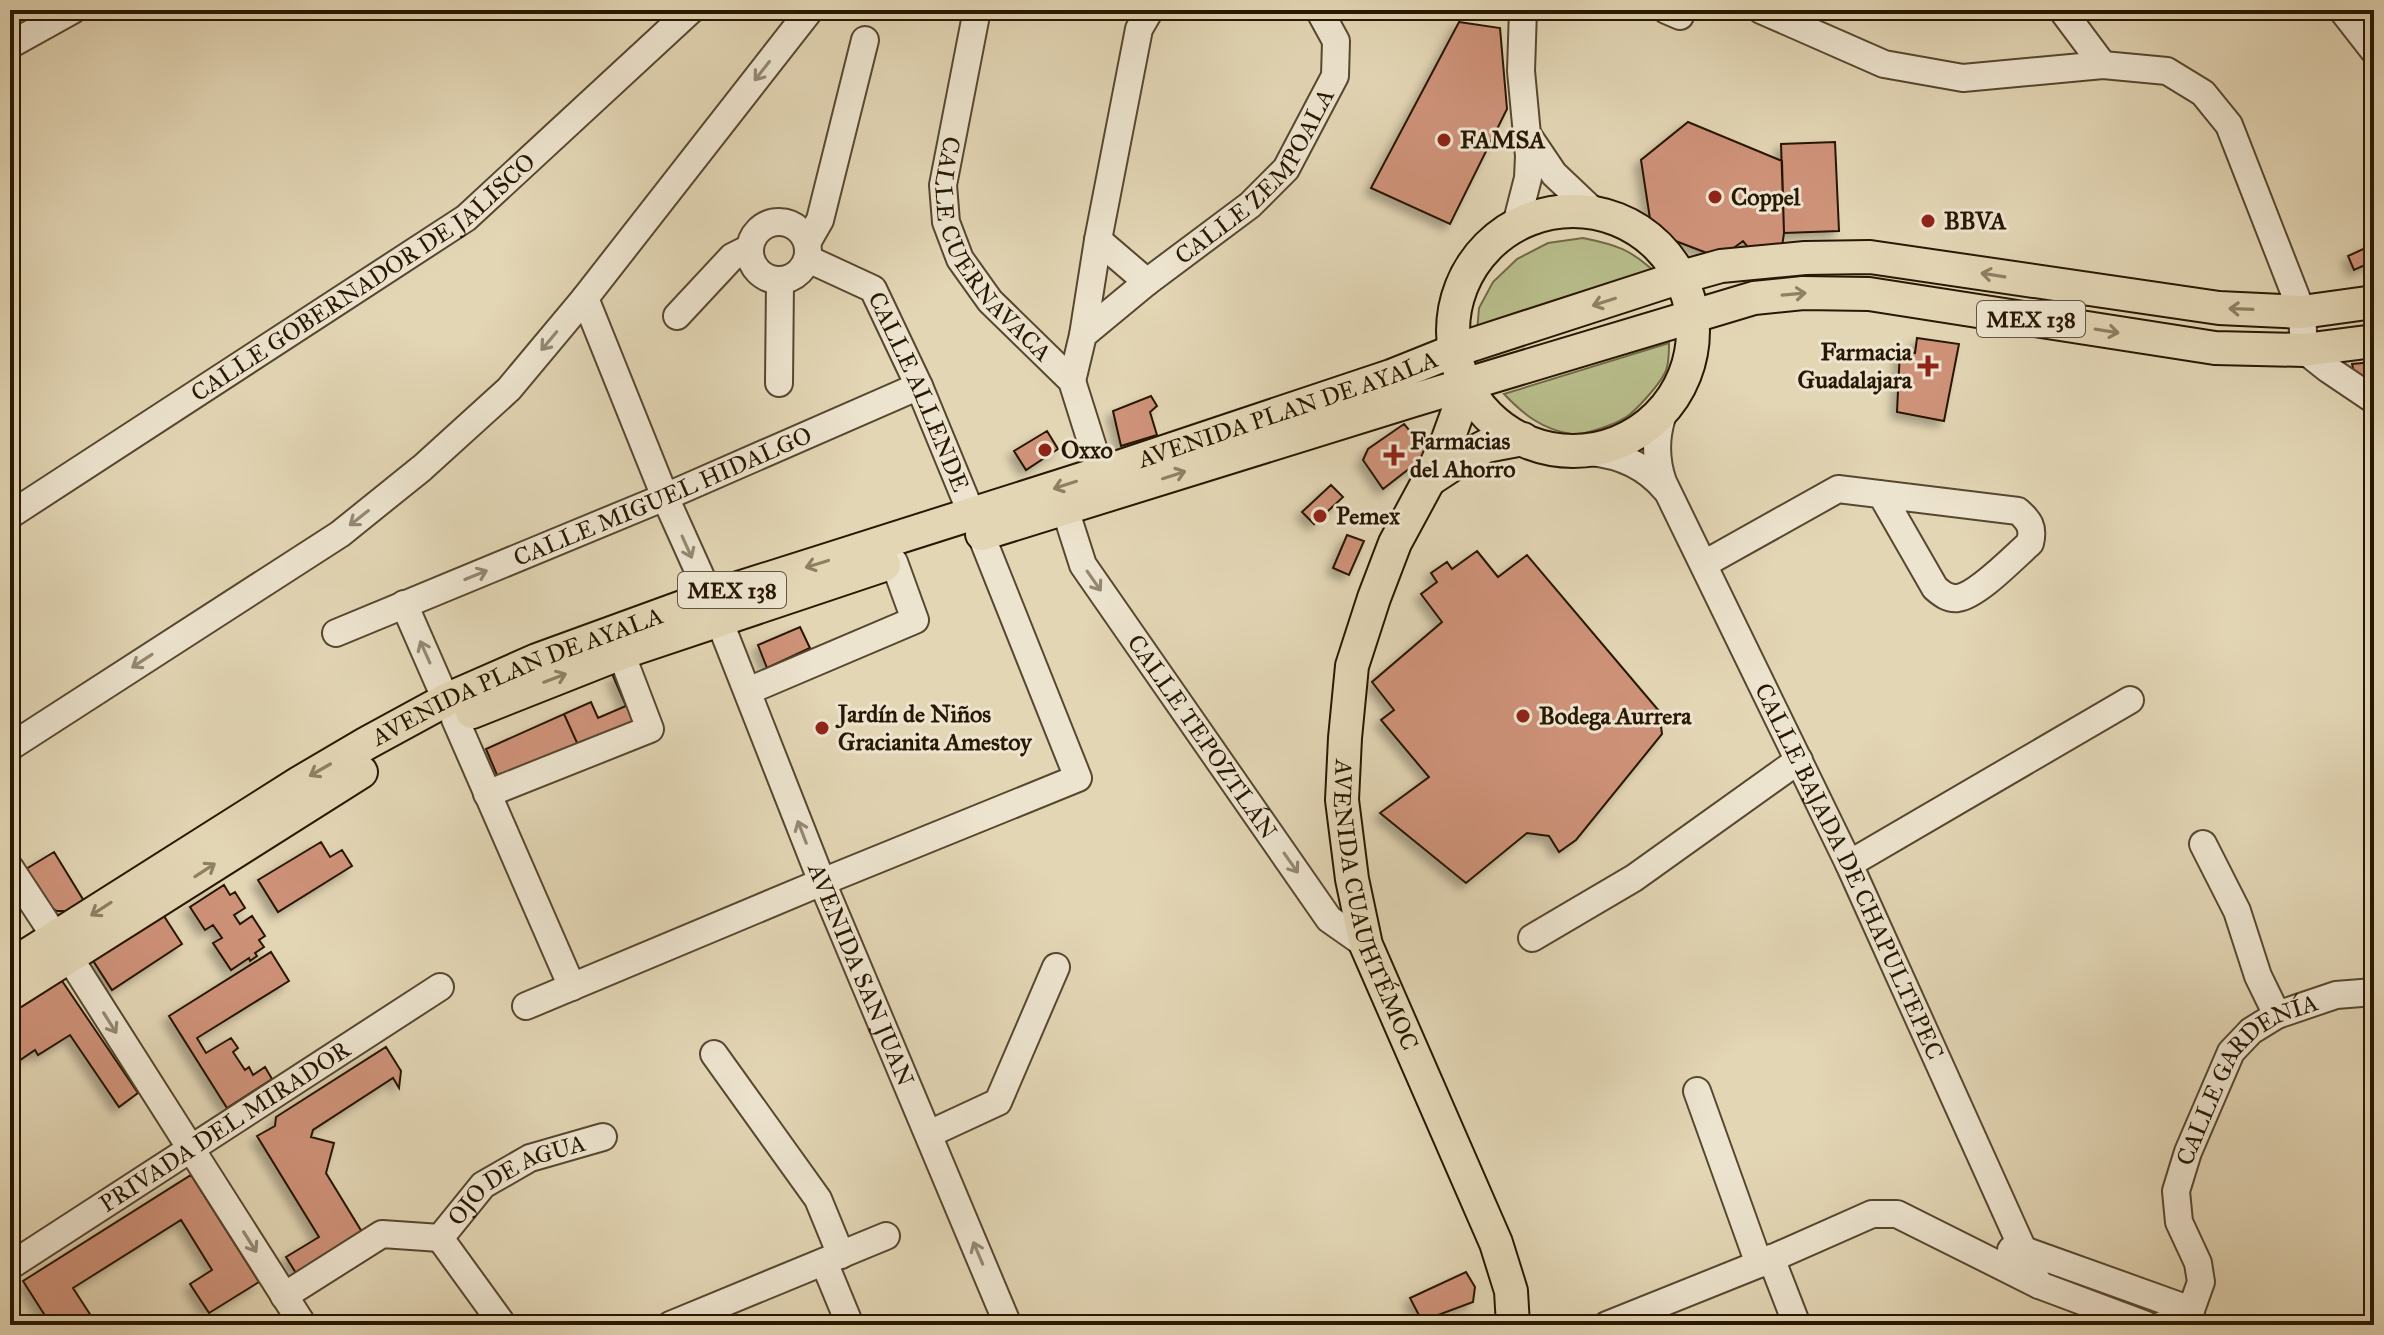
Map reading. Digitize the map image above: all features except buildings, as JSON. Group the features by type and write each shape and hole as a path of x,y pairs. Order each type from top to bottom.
{"main road":[{"path":"1391,376 1407,366 1434,340 1456,303 1475,257 1494,236 1517,221 1554,210 1592,210 1677,250 1721,266"},
{"path":"1636,229 1661,251 1678,278 1691,316 1690,348 1684,378"},
{"name":"AVENIDA PLAN DE AYALA","path":"10,994 62,948 331,789 451,710 537,660 894,562 1101,473 1391,376 1456,350 1678,278 1721,266 1805,258 1870,257 2219,308 2302,312 2374,302"},
{"path":"1463,283 1455,316 1456,350 1468,384 1491,414 1523,439 1556,452 1591,452 1642,434 1662,417 1676,399 1684,378 1713,333 1754,298"},
{"name":"AVENIDA PLAN DE AYALA","path":"451,710 545,682 621,653 715,609 976,525 1065,509 1754,298 1803,293 1869,294 2215,348 2304,350 2374,341"},
{"name":"AVENIDA CUAUHTÉMOC","path":"1468,384 1448,439 1395,543 1352,666 1342,800 1352,879 1366,945 1496,1243 1511,1291 1513,1325"},
{"path":"1414,400 1433,405 1441,411 1449,429 1448,439"},
{"name":"AVENIDA CUAUHTÉMOC","path":"1429,480 1486,446 1523,439"},
{"name":"AVENIDA PLAN DE AYALA","path":"10,966 62,948"}],"street":[{"path":"10,45 73,10"},
{"name":"CALLE GOBERNADOR DE JALISCO","path":"10,515 466,218 691,10"},
{"path":"10,747 340,534 422,468 509,389 585,298 810,10"},
{"name":"CALLE CUERNAVACA","path":"977,10 943,185 946,222 960,259 990,301 1072,381 1101,473"},
{"path":"1072,381 1139,29 1150,10"},
{"name":"CALLE ZEMPOALA","path":"1083,335 1147,282 1250,205 1286,169 1335,76 1336,41 1319,10"},
{"path":"1517,221 1528,178 1528,135 1521,71 1523,10"},
{"path":"1761,10 1884,64 1963,78 2103,65 2167,71 2203,93 2229,125 2302,312 2304,350 2374,400"},
{"path":"2062,10 2103,65"},
{"path":"2342,10 2374,51"},
{"path":"808,250 802,231 793,224 781,221 770,223 760,228 753,238 751,261 768,278 792,278 802,270 820,220 865,40"},
{"path":"1528,135 1554,174 1592,210"},
{"name":"CALLE ZEMPOALA","path":"1098,240 1147,282"},
{"path":"677,316 732,257 750,248"},
{"name":"CALLE ALLENDE","path":"808,250 873,289 919,386 1078,778 822,882"},
{"path":"779,383 780,280"},
{"name":"AVENIDA SAN JUAN","path":"585,298 665,497 715,609 822,882 1008,1325"},
{"name":"CALLE MIGUEL HIDALGO","path":"336,633 665,497 919,386"},
{"name":"CALLE BAJADA DE CHAPULTEPEC","path":"1662,417 1656,452 1658,467 1670,495 1849,864 2039,1285"},
{"name":"CALLE BAJADA DE CHAPULTEPEC","path":"1591,452 1606,453 1634,463 1670,495"},
{"path":"1704,564 1838,489 1881,494 2018,511 2029,520 2033,533 2030,543 1972,593 1957,598 1946,597 1935,588 1881,494"},
{"name":"CALLE TEPOZTLÁN","path":"1065,509 1083,565 1329,919 1366,945"},
{"path":"748,691 915,620 894,562"},
{"path":"404,604 572,987"},
{"path":"487,794 650,729 621,653"},
{"path":"1849,864 2130,700"},
{"path":"1532,938 1634,878 1799,760"},
{"path":"2203,844 2237,911 2258,976 2277,1015"},
{"path":"10,868 303,1325"},
{"path":"526,1006 822,882"},
{"path":"929,1134 998,1102 1056,967"},
{"name":"PRIVADA DEL MIRADOR","path":"10,1266 440,987"},
{"name":"CALLE GARDENÍA","path":"2191,1310 2201,1282 2200,1273 2179,1222 2176,1191 2188,1152 2231,1052 2251,1031 2277,1015 2336,995 2374,992"},
{"path":"714,1054 818,1199 850,1325"},
{"path":"1697,1091 1765,1261 1797,1325"},
{"name":"OJO DE AGUA","path":"440,1238 483,1185 530,1158 603,1137"},
{"path":"1607,1325 1872,1214 1897,1214 2102,1318 2146,1325"},
{"path":"284,1296 382,1234 440,1238 503,1325"},
{"path":"670,1325 730,1314 832,1258 886,1236"},
{"path":"1972,1252 2021,1249 2191,1310"},
{"path":"2162,1325 2191,1310"}],"green space":[{"path":"1583,238 1622,249 1656,273 1477,332 1479,308 1493,282 1517,259 1548,243"},
{"path":"1669,343 1665,372 1651,392 1624,418 1592,431 1571,434 1551,429 1526,415 1504,394"}],"place":[{"name":"FAMSA","path":"1444,140"},
{"name":"Coppel","path":"1715,197"},
{"name":"BBVA","path":"1928,221"},
{"name":"Farmacia Guadalajara","path":"1928,366"},
{"name":"Oxxo","path":"1045,450"},
{"name":"Farmacias del Ahorro","path":"1394,455"},
{"name":"Pemex","path":"1320,516"},
{"name":"Bodega Aurrera","path":"1523,716"},
{"name":"Jardín de Niños Gracianita Amestoy","path":"822,728"}]}
